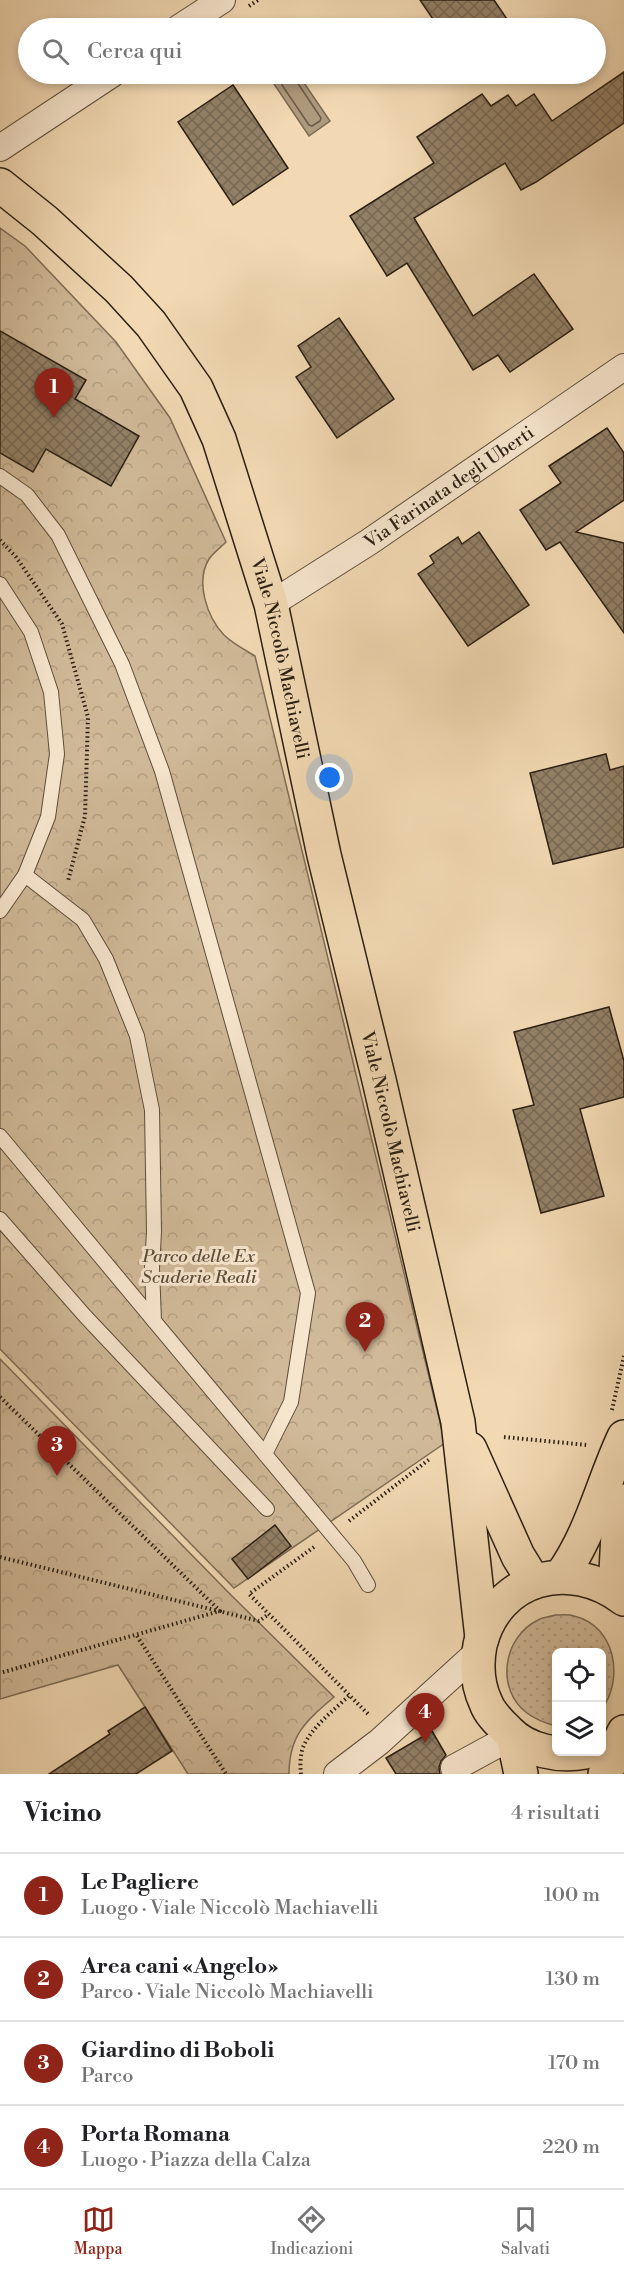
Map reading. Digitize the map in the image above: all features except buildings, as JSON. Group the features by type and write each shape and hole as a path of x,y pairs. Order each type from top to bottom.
{"main road":[{"name":"Viale Niccolò Machiavelli","path":"0,185 45,221 119,289 151,324 196,388 219,439 271,604 324,855 458,1422 481,1644"},
{"name":"Viale Niccolò Machiavelli","path":"458,1422 518,1556 548,1579"},
{"path":"548,1579 576,1554 592,1522 617,1425"},
{"path":"552,1752 540,1750 513,1736 487,1706 477,1679 481,1644 491,1616 520,1588 548,1579 593,1581 619,1595 622,1525"},
{"path":"606,1742 624,1731"},
{"path":"605,1774 624,1731"},
{"path":"513,1736 521,1774"}],"street":[{"path":"194,18 222,0"},
{"path":"0,148 97,84"},
{"name":"Via Farinata degli Uberti","path":"271,604 369,542 624,367"},
{"path":"337,1774 366,1766 388,1734 481,1644"},
{"path":"454,1768 513,1736"}],"lane":[{"path":"0,476 27,495 58,535 122,663 162,771 309,1293 291,1402 264,1454"},
{"path":"0,584 31,632 51,692 57,754 48,817 25,875 0,911"},
{"path":"25,875 83,920 106,958 137,1036 152,1110 154,1321"},
{"path":"0,1136 354,1561 368,1585"},
{"path":"0,1219 84,1316 267,1509"}],"path":[{"path":"617,1425 624,1356"},
{"path":"0,1397 220,1611"},
{"path":"504,1437 591,1445"},
{"path":"388,1734 249,1594 438,1452"},
{"path":"0,1557 259,1621 269,1614"},
{"path":"0,1673 220,1611"},
{"path":"137,1636 226,1774"},
{"path":"301,1774 300,1761 303,1746 312,1733 350,1695"}],"green space":[{"name":"Parco delle Ex Scuderie Reali","path":"0,228 25,246 116,342 170,418 226,542 209,559 205,568 203,588 205,599 213,619 224,635 255,656 445,1443 234,1588 0,1349"},
{"path":"0,1359 334,1697 301,1730 292,1749 289,1774 188,1774 118,1665 0,1699"},
{"path":"567,1615 588,1622 607,1642 614,1669 613,1683 606,1702 606,1648 552,1648 552,1725 534,1718 517,1703 510,1691 507,1678 507,1664 517,1638 526,1628 542,1618"}],"water":[{"path":"274,84 305,84 330,121 309,136"}],"place":[{"name":"Le Pagliere","path":"54,418"},
{"name":"Area cani «Angelo»","path":"365,1352"},
{"name":"Giardino di Boboli","path":"57,1476"},
{"name":"Porta Romana","path":"425,1743"}]}
